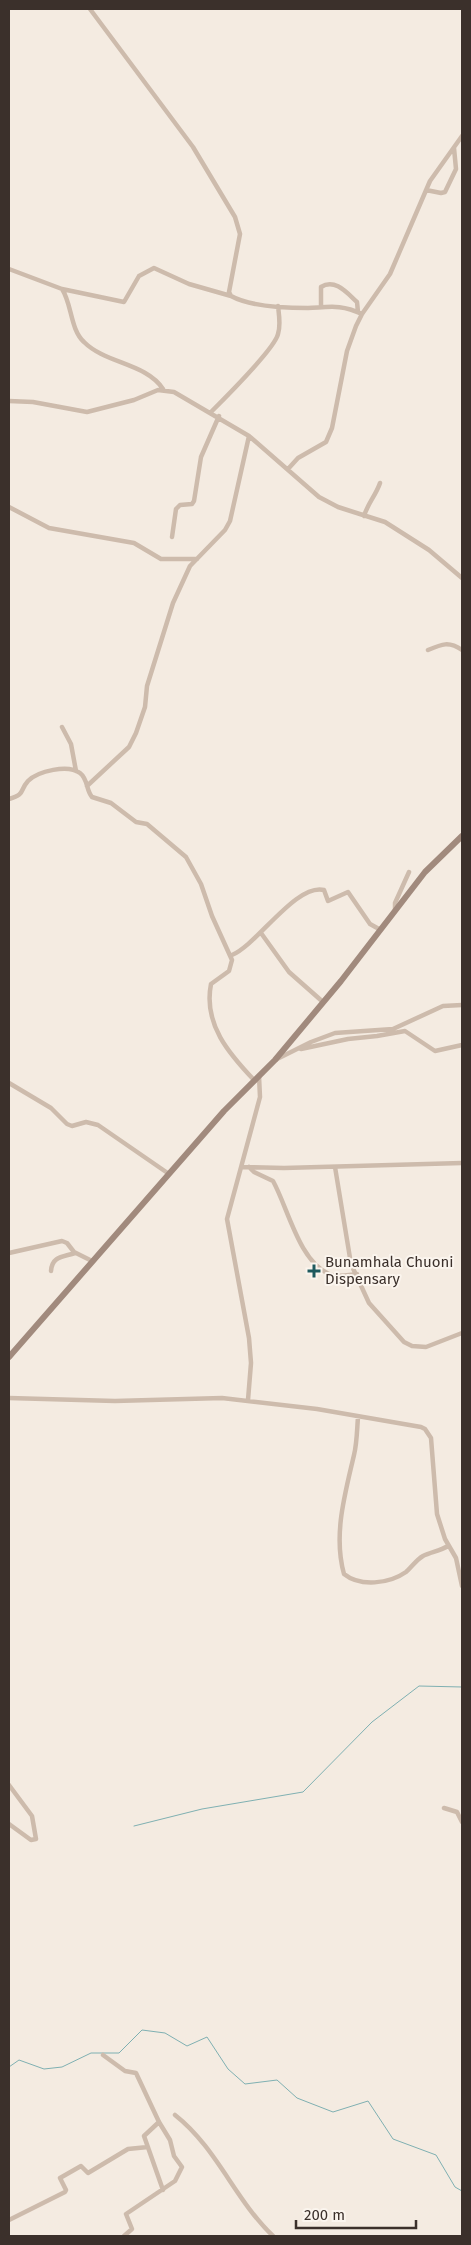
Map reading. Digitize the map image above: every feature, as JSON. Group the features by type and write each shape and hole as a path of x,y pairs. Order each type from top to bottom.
{"street":[{"path":"90,9 193,147 235,217 240,234 229,292 230,296"},
{"path":"288,469 298,458 326,442 329,437 347,351 360,313 390,274 432,177 462,136"},
{"path":"426,190 445,192 456,169 454,148"},
{"path":"9,269 62,289 124,302 140,276 154,268 189,284 230,296 278,306 340,306 360,313"},
{"path":"321,307 321,287 330,284 341,287 357,302 360,313"},
{"path":"62,289 83,342 109,358 147,374 163,389 174,392 219,416 249,436 319,497 338,507 385,522 429,550 462,578"},
{"path":"212,412 238,385 277,337 279,324 278,306"},
{"path":"9,400 33,402 77,412 92,412 163,389"},
{"path":"172,537 176,509 180,506 192,504 194,501 201,457 219,416"},
{"path":"87,786 129,747 140,727 147,686 162,634 180,589 190,567 225,530 232,516 249,436"},
{"path":"364,516 368,504 376,494 380,483"},
{"path":"9,507 49,528 134,543 161,559 197,558"},
{"path":"428,650 446,643 454,644 462,650"},
{"path":"62,727 71,744 72,761 76,771"},
{"path":"9,799 20,794 28,781 42,774 52,771 76,771 82,775 92,798 110,803 136,822 149,826 186,857 201,884 216,928 232,955 232,964 228,971 211,984 212,1019 224,1044 257,1078 260,1097 229,1208 227,1227 250,1338 248,1400"},
{"path":"9,1357 169,1174 275,1060 432,864 462,836"},
{"path":"395,910 395,903 409,872"},
{"path":"232,955 244,949 289,906 317,889 325,891 328,901 348,892 370,924 379,929"},
{"path":"261,932 288,972 323,1002"},
{"path":"275,1060 335,1034 346,1031 388,1030 443,1006 462,1005"},
{"path":"294,1051 342,1040 405,1031 435,1051 462,1045"},
{"path":"9,1083 51,1108 67,1124 72,1126 86,1122 98,1125 169,1174"},
{"path":"242,1167 336,1167 462,1163"},
{"path":"249,1167 254,1172 273,1181 302,1245 317,1265 332,1276 357,1274"},
{"path":"336,1167 351,1264 369,1302 407,1344 420,1348 426,1347 462,1333"},
{"path":"9,1253 62,1241 67,1243 75,1253"},
{"path":"51,1271 52,1264 56,1258 75,1253 83,1255 92,1262"},
{"path":"9,1398 115,1401 202,1397 248,1400 317,1408 421,1427 427,1432 432,1444 437,1514 448,1546 456,1558 462,1586"},
{"path":"358,1417 354,1455 350,1467 338,1541 344,1574 354,1581 369,1583 391,1578 405,1572 425,1555 448,1546"},
{"path":"9,1785 32,1816 36,1839 30,1840 9,1824"},
{"path":"444,1808 457,1812 462,1822"},
{"path":"102,2055 125,2071 136,2073 159,2122 168,2135 173,2154 182,2167 176,2181 126,2214 132,2229 124,2236"},
{"path":"175,2115 193,2131 244,2202 273,2236"},
{"path":"159,2122 144,2134 163,2190"},
{"path":"9,2220 65,2192 66,2190 60,2178 77,2167 81,2166 88,2174 128,2149 148,2147"}],"waterway":[{"path":"134,1826 202,1809 303,1792 372,1722 419,1686 462,1687"},
{"path":"9,2067 19,2060 44,2069 62,2067 91,2053 119,2053 142,2030 165,2033 187,2046 207,2037 228,2069 245,2084 277,2080 297,2098 333,2112 368,2101 393,2139 436,2155 455,2187 462,2191"}],"place":[{"name":"Bunamhala Chuoni Dispensary","path":"314,1271"}]}
